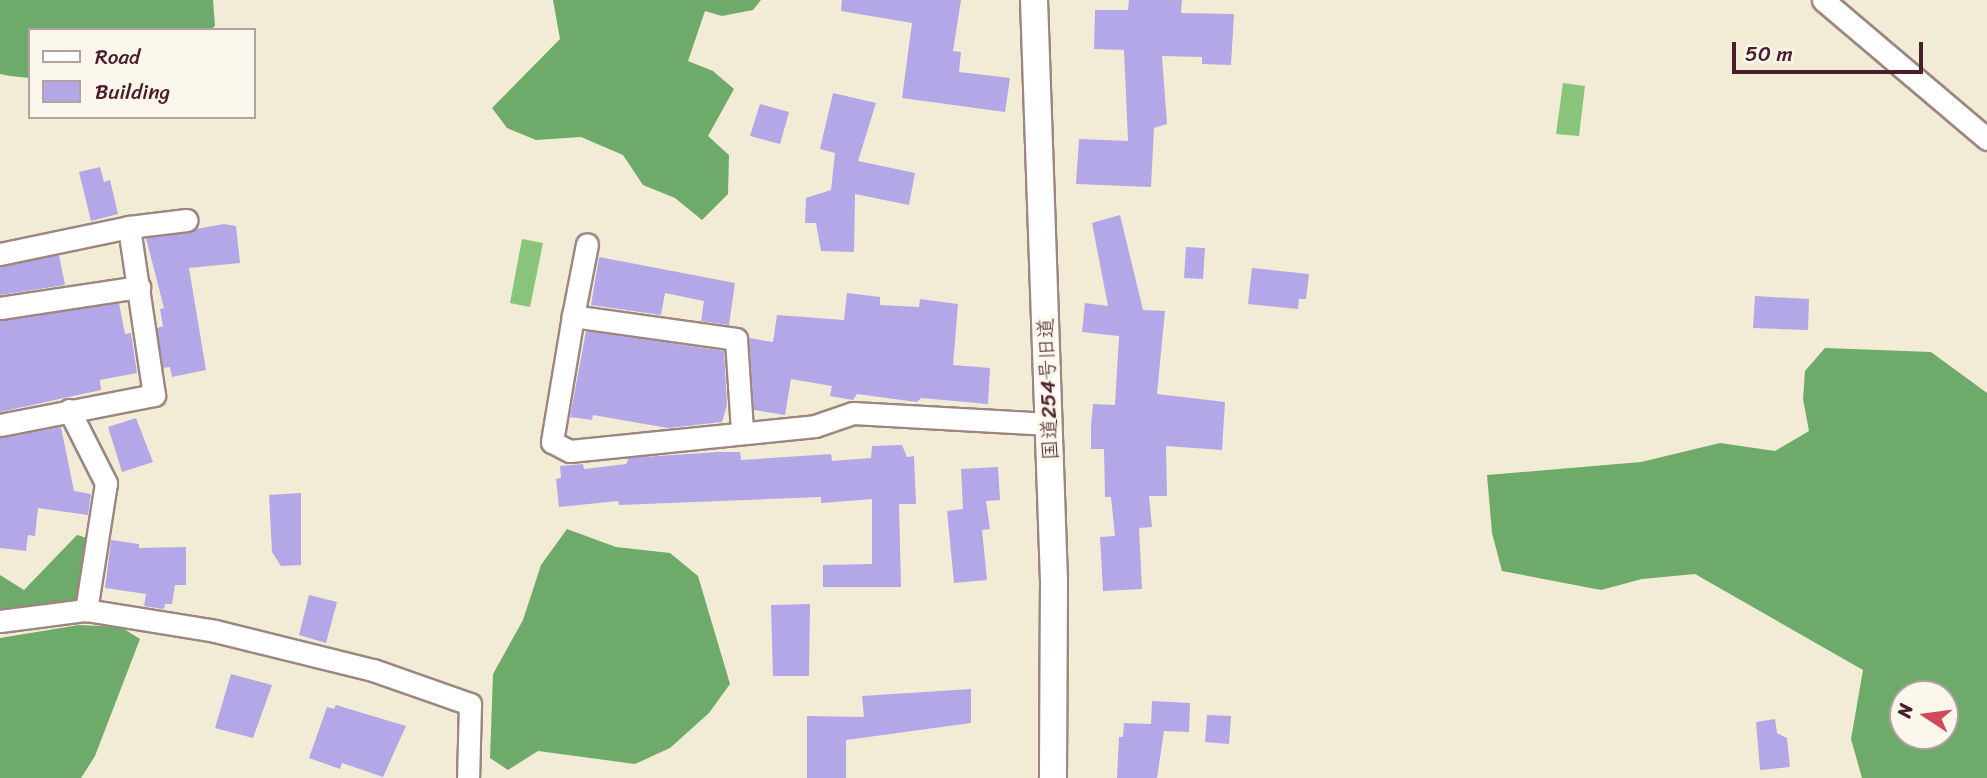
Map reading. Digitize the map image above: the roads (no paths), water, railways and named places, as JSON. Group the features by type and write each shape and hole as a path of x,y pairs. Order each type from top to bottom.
{"street":[{"name":"国道254号旧道","path":"1034,0 1050,424 1055,688 1053,778"},
{"path":"1823,0 1987,139"},
{"path":"0,254 129,227 187,220"},
{"path":"0,425 154,395 129,227"},
{"path":"587,244 552,442 570,451 742,430 815,426 853,413 1050,424"},
{"path":"0,308 139,287"},
{"path":"573,316 736,338 742,430"},
{"path":"69,410 106,483 86,610"},
{"path":"0,621 86,610 215,631 373,670 471,704 468,778"}]}
